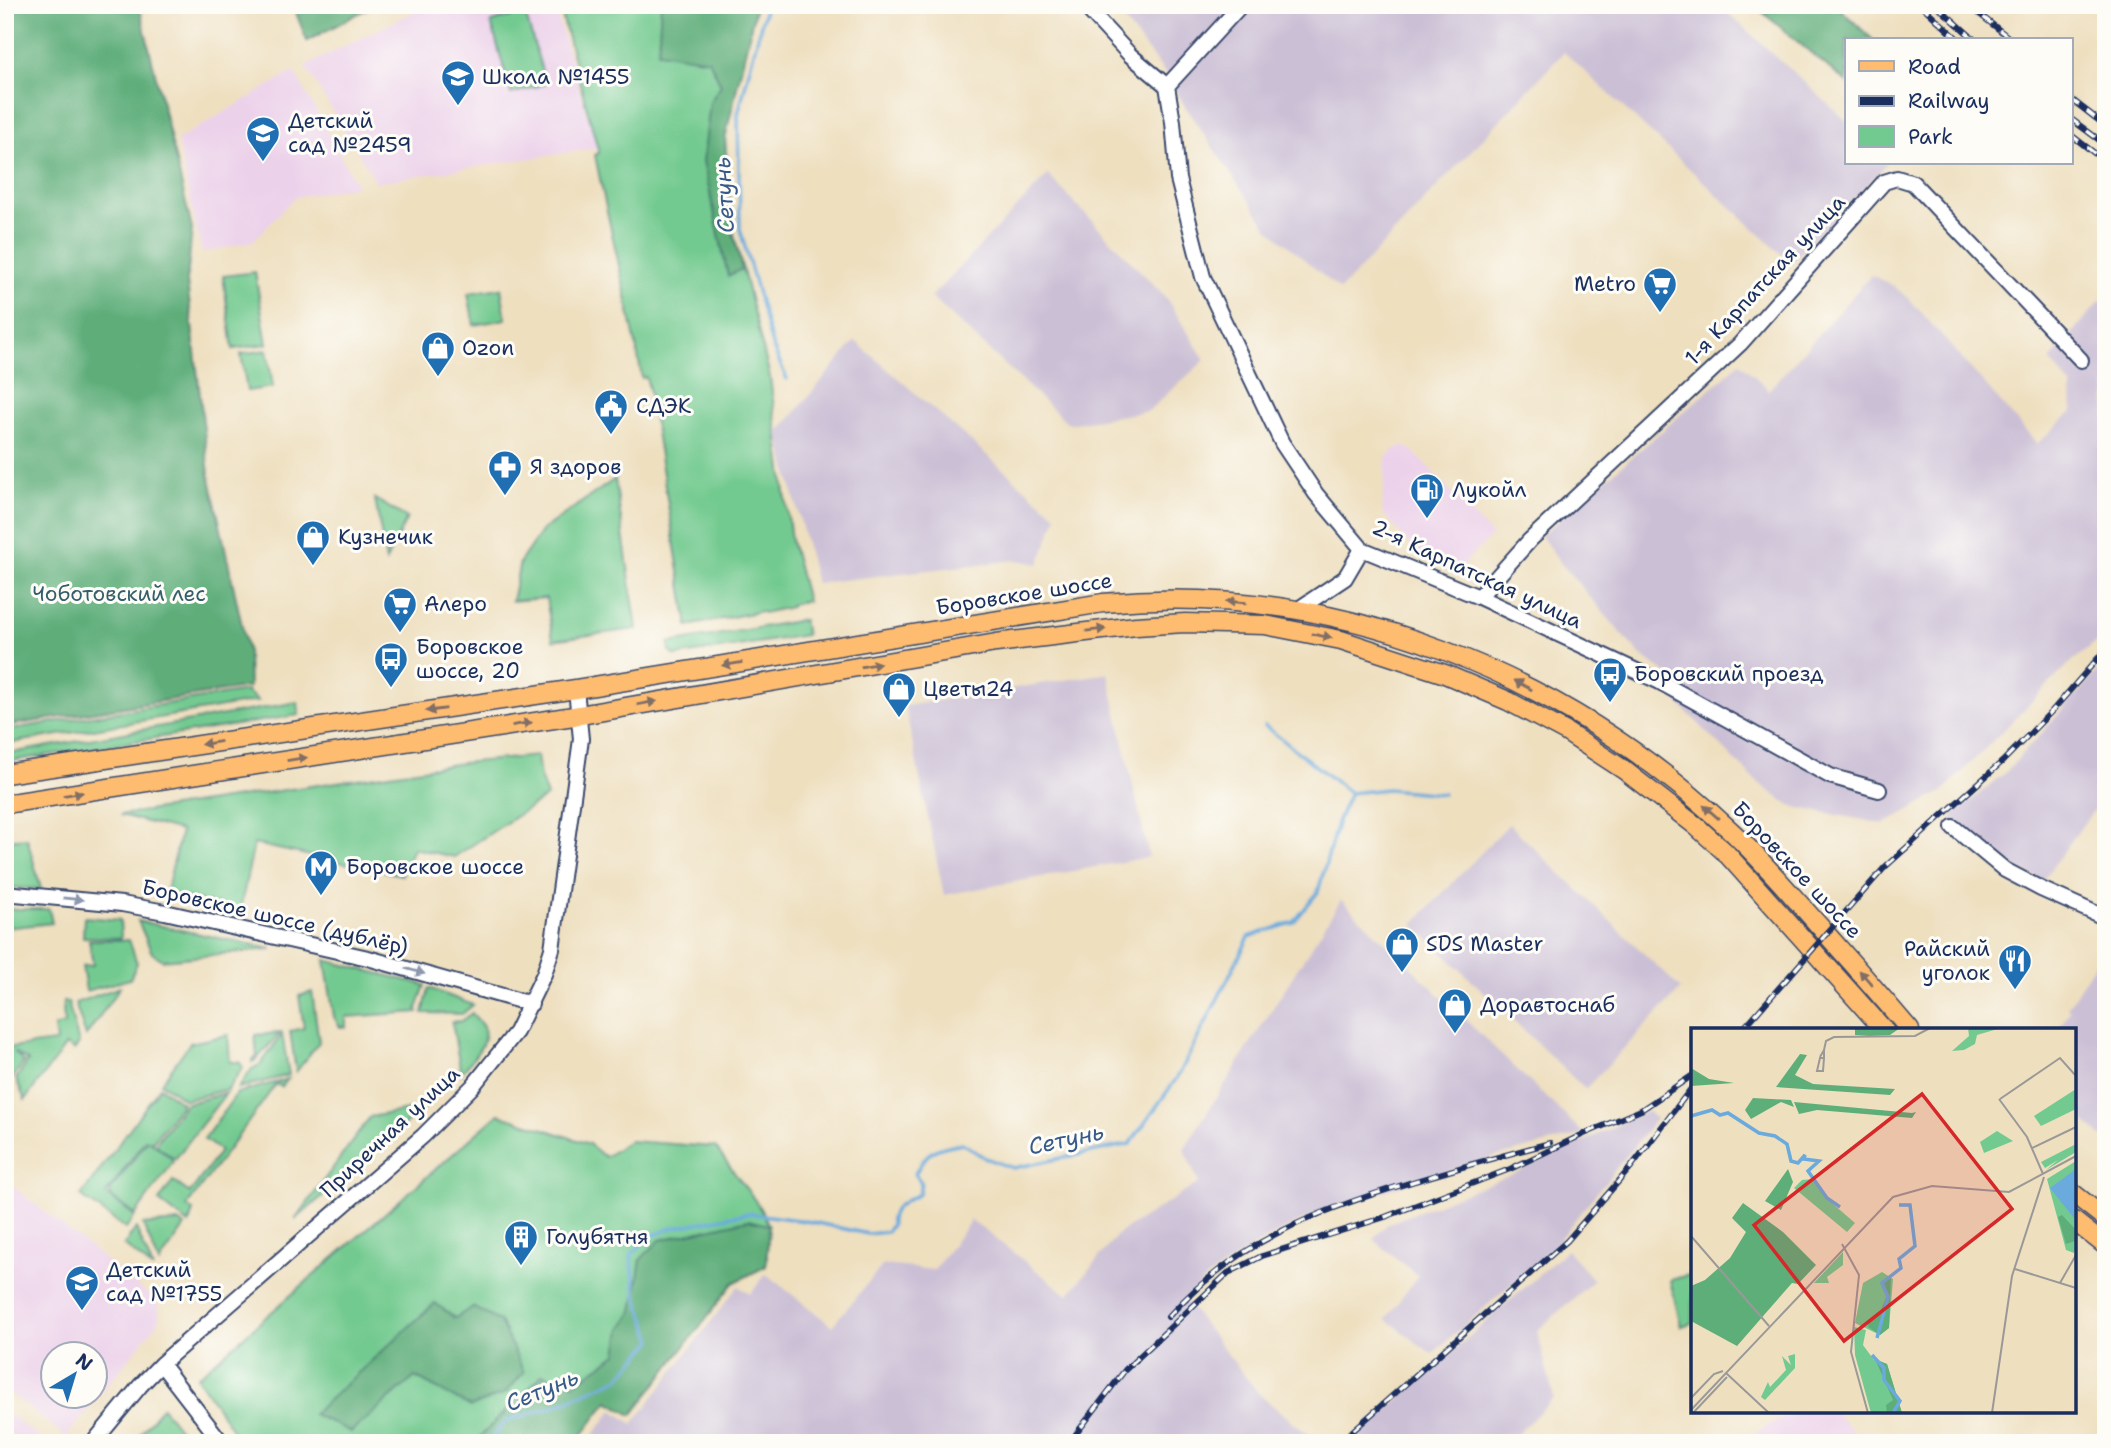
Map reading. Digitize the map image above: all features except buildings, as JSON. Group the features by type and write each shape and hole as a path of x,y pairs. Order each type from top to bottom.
{"main road":[{"name":"Боровское шоссе","path":"5,774 576,690 1103,603 1151,600 1259,604 1372,625 1453,652 1504,674 1601,729 1688,793 1743,842 1908,1028"},
{"name":"Боровское шоссе","path":"5,804 579,715 996,643 1108,628 1185,623 1265,625 1340,640 1426,667 1508,701 1566,732 1624,770 1726,853 1882,1028"},
{"path":"2076,1196 2106,1219"},
{"path":"2076,1223 2106,1246"}],"street":[{"path":"1084,5 1130,55 1167,86 1241,5"},
{"name":"2-я Карпатская улица","path":"1167,86 1178,179 1203,277 1282,443 1316,494 1362,549 1479,597 1660,682 1830,776 1879,790"},
{"name":"1-я Карпатская улица","path":"1479,597 1530,540 1740,344 1884,182 1897,178 1913,183 2081,360"},
{"path":"1297,610 1345,578 1362,549"},
{"name":"Приречная улица","path":"93,1443 160,1364 423,1136 472,1087 516,1032 531,1003 552,949 581,740 576,690"},
{"path":"1953,827 2005,870 2106,918"},
{"name":"Боровское шоссе (дублёр)","path":"5,893 122,904 165,912 368,958 531,1003"},
{"path":"160,1364 222,1443"}],"shaded area":[{"name":"Школа №1455","path":"428,5 554,5 597,148 376,182 305,66"},
{"path":"1112,5 1719,5 1845,119 1845,164 1887,164 1791,263 1564,52 1340,290 1268,228 1165,73"},
{"name":"Детский сад №2459","path":"294,71 357,186 295,197 253,241 202,253 177,140"},
{"path":"1048,175 1166,298 1205,360 1148,411 1069,424 931,297"},
{"path":"1871,275 1894,286 1912,302 2037,444 2072,412 2071,386 2050,360 2100,301 2106,305 2106,630 1942,792 1884,824 1790,806 1756,781 1674,699 1677,685 1671,677 1640,655 1563,566 1541,536 1740,363 1769,390"},
{"path":"855,341 1057,516 1039,564 1016,560 816,583 778,433"},
{"path":"1402,446 1411,449 1492,536 1465,562 1461,578 1417,553 1382,512 1386,458"},
{"path":"2106,662 2106,793 2042,881 1947,832 1954,814 2007,771"},
{"path":"1108,673 1149,857 944,895 905,706"},
{"path":"1509,824 1681,989 1585,1089 1413,924"},
{"path":"1341,900 1584,1134 1490,1158 1321,1212 1246,1251 1208,1277 1184,1299 1260,1395 1319,1443 587,1443 613,1410 633,1424 738,1286 750,1294 766,1274 832,1326 883,1265 934,1270 971,1220 1068,1295 1118,1234 1199,1183 1184,1149"},
{"path":"2106,948 2106,1140 2084,1121 2076,1108 2076,1028 2059,1028 2070,1010 2067,1008 2095,963 2101,959"},
{"path":"1647,1111 1656,1119 1552,1248 1432,1354 1386,1319 1418,1276 1373,1239 1387,1224 1516,1173"},
{"name":"Детский сад №1755","path":"5,1180 159,1303 159,1321 108,1385 108,1340 38,1340 38,1410 88,1410 66,1437 5,1389"},
{"path":"1567,1250 1594,1280 1537,1331 1554,1398 1508,1443 1359,1443 1355,1438"},
{"path":"5,1411 46,1443 5,1443"},
{"path":"1791,1413 1835,1413 1865,1443 1736,1443"}],"green space":[{"name":"Чоботовский лес","path":"5,5 139,5 192,229 187,281 209,474 248,653 249,687 5,726"},
{"path":"293,5 374,5 307,41"},
{"path":"559,5 748,5 725,139 732,227 770,377 791,540 807,601 763,613 761,611 688,626 649,389 646,377 642,378 595,155 599,153"},
{"path":"661,5 756,5 725,139 732,227 742,269 728,276 703,161 710,102 721,85 709,60 658,52"},
{"path":"1754,5 1836,5 1871,38 1845,38 1845,81"},
{"path":"525,13 546,84 511,94 491,22"},
{"path":"255,272 267,344 233,349 223,276"},
{"path":"501,288 506,319 474,325 468,293"},
{"path":"267,350 273,387 247,391 241,354"},
{"path":"615,479 637,629 553,640 546,598 512,601 520,562 542,530"},
{"path":"375,499 407,518 386,561"},
{"path":"803,620 806,635 676,656 670,652 669,643"},
{"path":"246,691 258,701 5,744 5,730"},
{"path":"298,702 299,715 5,762 5,754"},
{"path":"537,756 540,777 547,796 454,857 413,848 402,875 254,844 240,910 166,893 181,831 120,815 462,763"},
{"path":"27,838 41,889 5,887 5,840"},
{"path":"5,909 49,909 52,923 5,928"},
{"path":"84,917 120,920 121,938 83,937"},
{"path":"138,921 272,949 163,960 152,953"},
{"path":"89,940 129,940 137,963 130,979 86,991 82,966 93,965"},
{"path":"325,960 425,985 418,1012 346,1017 346,1027 340,1027 334,1017"},
{"path":"120,987 86,1036 75,1003"},
{"path":"429,988 473,1005 462,1014 423,1013"},
{"path":"312,992 319,1042 296,1072 290,1031 304,1028 299,996"},
{"path":"63,1001 68,1002 79,1044 74,1050 66,1045 25,1100 16,1079 28,1061 14,1052 24,1062 12,1078 5,1074 5,1044 9,1048 56,1042 54,1027 64,1024"},
{"path":"472,1013 483,1027 484,1039 478,1052 461,1074 452,1022 461,1021"},
{"path":"280,1033 252,1062 257,1056 255,1035"},
{"path":"282,1034 289,1075 238,1088 252,1069 261,1064"},
{"path":"228,1035 230,1062 239,1062 243,1067 228,1089 185,1100 161,1083 190,1043"},
{"path":"288,1079 282,1087 276,1084 187,1206 193,1211 189,1224 159,1201 173,1181 190,1193 220,1151 204,1139 237,1093"},
{"path":"160,1087 182,1103 153,1141 150,1141 173,1162 136,1214 111,1197 110,1191 147,1141 145,1140 106,1194 135,1216 126,1229 81,1196"},
{"path":"226,1093 175,1159 155,1144 185,1104"},
{"path":"425,1107 295,1220 370,1117"},
{"path":"499,1114 589,1144 605,1157 629,1141 715,1147 757,1203 769,1225 766,1266 733,1283 632,1415 608,1401 576,1443 241,1443 197,1377"},
{"path":"748,1220 769,1225 766,1266 733,1283 632,1415 608,1401 576,1443 446,1443 478,1439 543,1374 574,1384 617,1354 621,1329 633,1311 641,1259 660,1240"},
{"path":"179,1222 185,1226 159,1263 143,1225"},
{"path":"136,1228 153,1269 124,1245"},
{"path":"1691,1275 1691,1324 1681,1326 1670,1280"},
{"path":"435,1303 455,1318 473,1307 500,1322 524,1372 506,1393 471,1407 415,1377 351,1432 313,1414"},
{"path":"162,1407 190,1443 133,1443"}],"waterway":[{"name":"Сетунь","path":"766,5 738,114 740,229 772,345 787,379"},
{"name":"Сетунь","path":"487,1443 506,1421 552,1407 619,1378 653,1340 636,1295 631,1255 649,1237 672,1228 748,1213 812,1222 868,1234 886,1232 891,1225 895,1209 919,1194 921,1182 915,1174 924,1159 939,1148 962,1143 985,1158 1013,1168 1130,1144 1179,1075 1249,937 1294,922 1318,892 1338,820 1350,793 1265,726"},
{"path":"1350,793 1387,789 1443,794"}],"railway":[{"path":"1921,5 1957,38"},
{"path":"1936,5 1973,38"},
{"path":"1968,5 2009,38"},
{"path":"2072,100 2106,126"},
{"path":"2072,120 2106,145"},
{"path":"2072,136 2106,162"},
{"path":"1744,1028 1885,867 2003,761 2052,711 2106,649"},
{"path":"1069,1443 1125,1370 1228,1273 1262,1256 1385,1217 1510,1169 1641,1110 1691,1076"},
{"path":"1339,1443 1567,1241 1631,1167 1691,1089"},
{"path":"1168,1317 1222,1268 1250,1249 1311,1217 1412,1182 1550,1143"}],"place":[{"name":"Школа №1455","path":"458,107"},
{"name":"Детский сад №2459","path":"263,163"},
{"name":"Metro","path":"1660,314"},
{"name":"Ozon","path":"438,378"},
{"name":"СДЭК","path":"611,436"},
{"name":"Я здоров","path":"505,497"},
{"name":"Лукойл","path":"1427,520"},
{"name":"Кузнечик","path":"313,567"},
{"name":"Алеро","path":"400,634"},
{"name":"Боровское шоссе, 20","path":"391,689"},
{"name":"Боровский проезд","path":"1610,704"},
{"name":"Цветы24","path":"899,719"},
{"name":"Боровское шоссе","path":"321,897"},
{"name":"SDS Master","path":"1402,974"},
{"name":"Райский уголок","path":"2015,991"},
{"name":"Доравтоснаб","path":"1455,1035"},
{"name":"Голубятня","path":"521,1267"},
{"name":"Детский сад №1755","path":"82,1312"}]}
